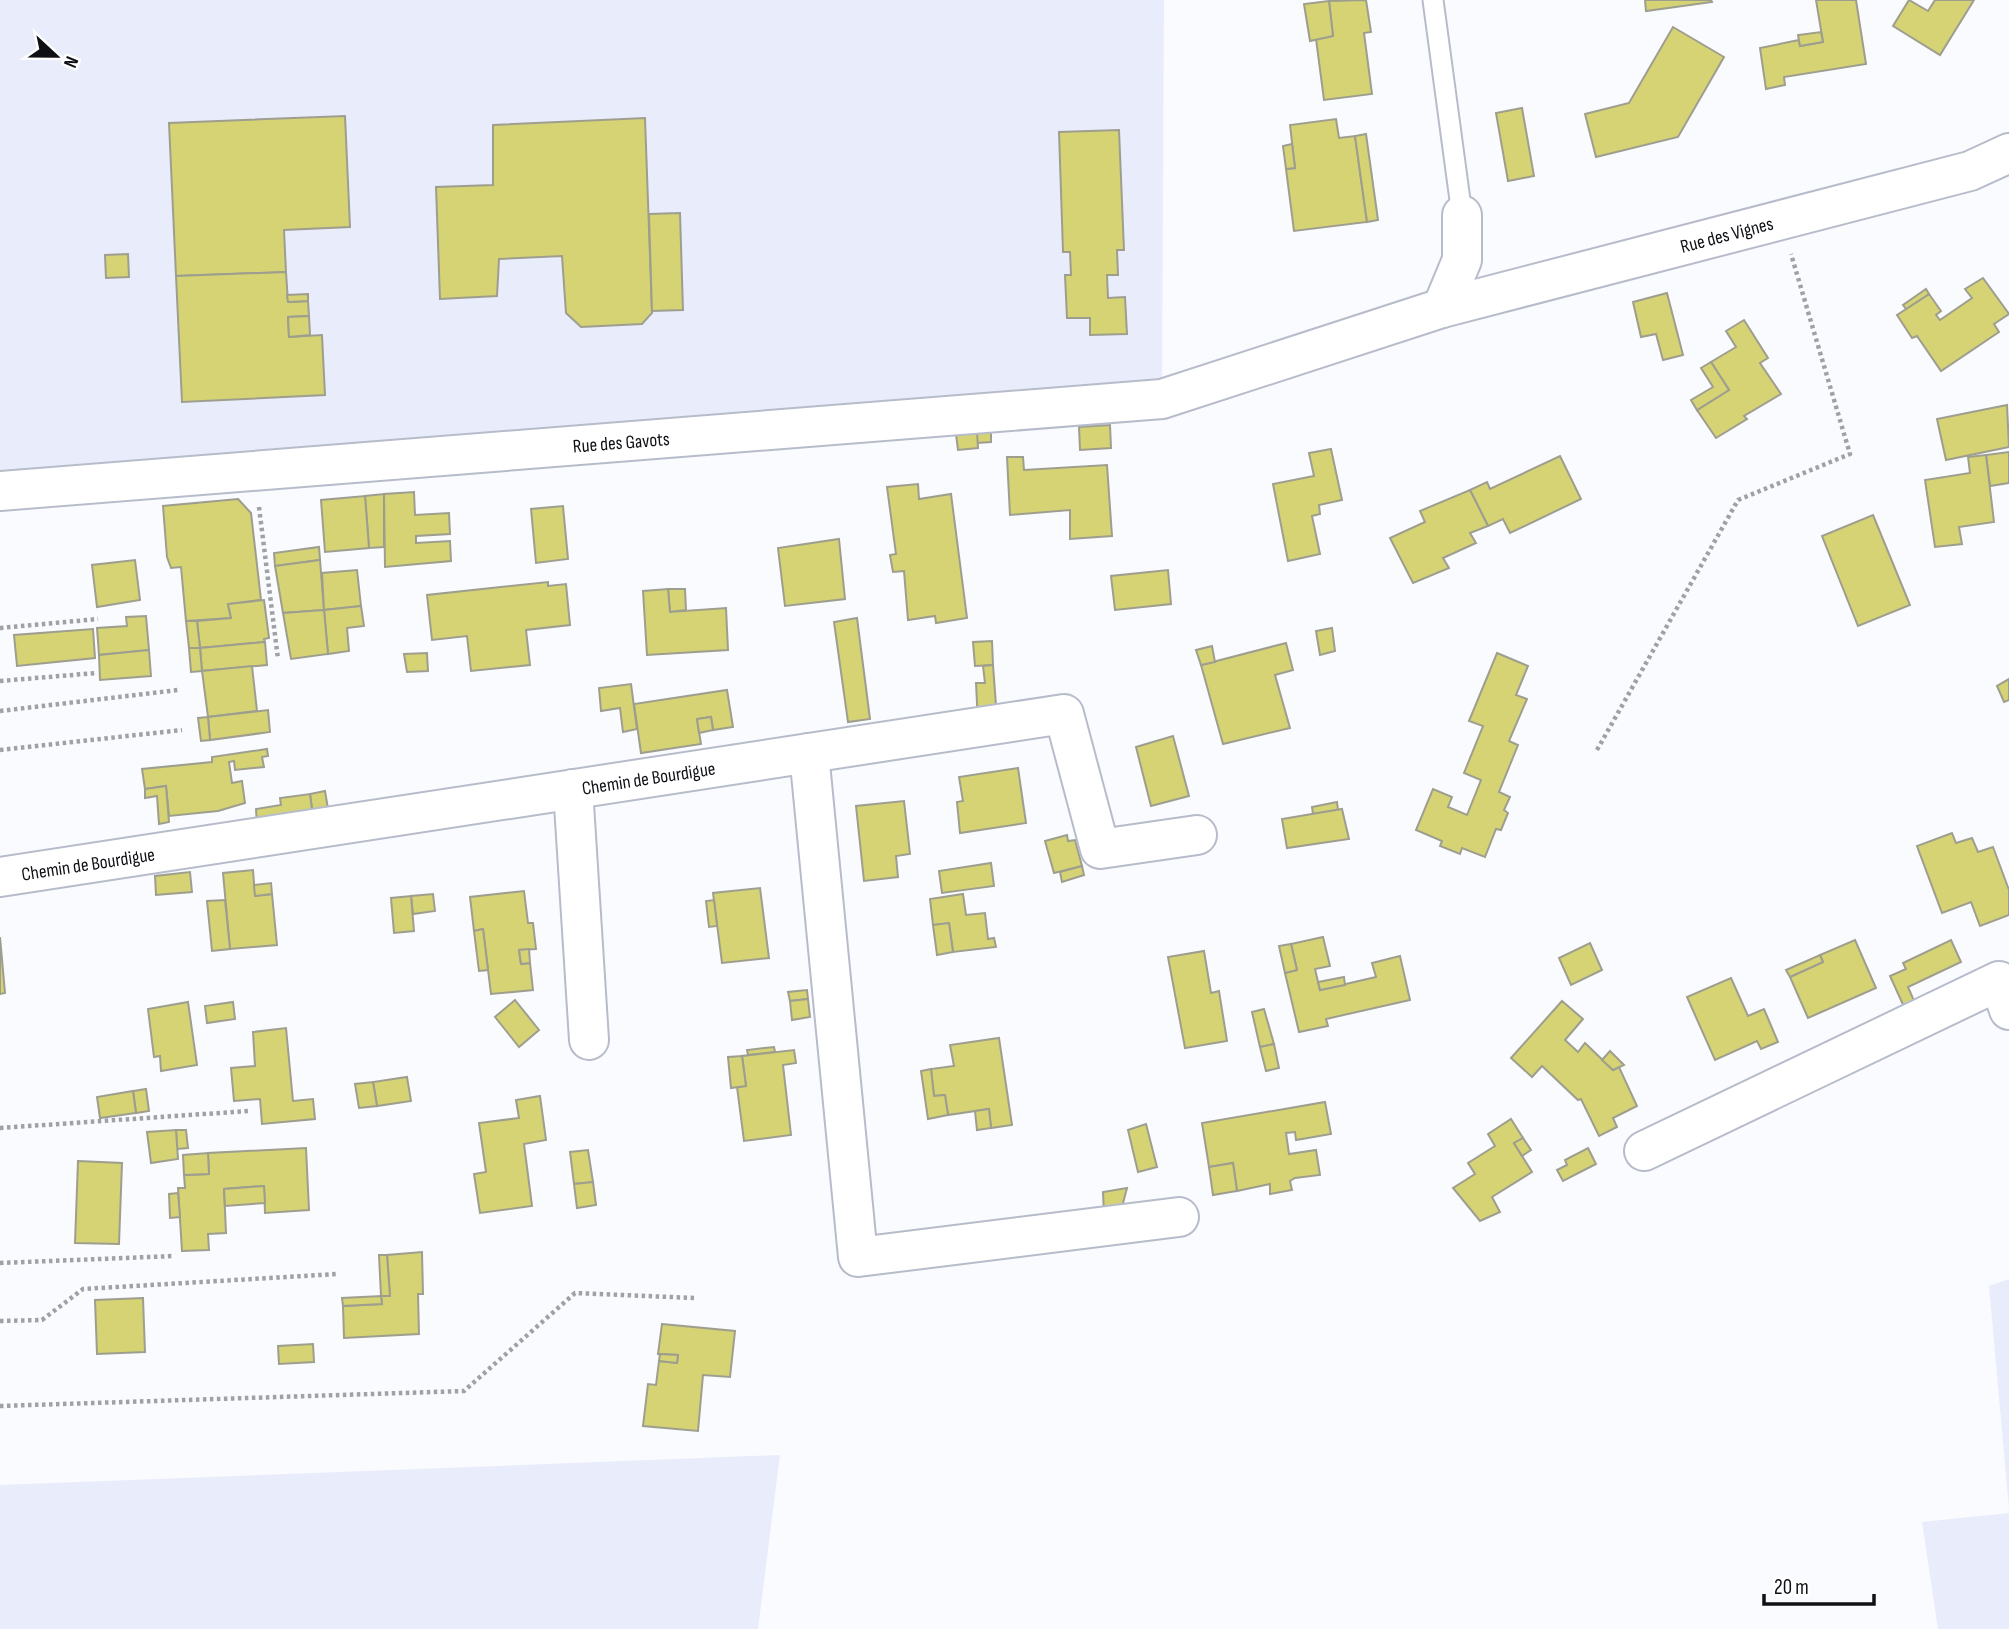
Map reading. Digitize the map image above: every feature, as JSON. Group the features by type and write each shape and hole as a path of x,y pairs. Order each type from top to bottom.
{"street":[{"name":"Rue des Vignes","path":"1238,374 1442,307 1970,170 2009,153"},
{"path":"1442,307 1462,260 1462,215"},
{"name":"Rue des Gavots","path":"0,491 1162,399 1238,374"},
{"name":"Chemin de Bourdigue","path":"0,877 1064,714 1100,849 1197,835"},
{"path":"809,753 858,1257 1178,1217"},
{"path":"573,789 589,1040"},
{"path":"1644,1151 1998,981 2009,1010"}],"lane":[{"path":"1433,0 1462,215"}],"path":[{"path":"1597,750 1738,500 1850,454 1781,219"},
{"path":"255,471 278,659"},
{"path":"0,628 98,619"},
{"path":"0,681 96,673"},
{"path":"0,711 178,690"},
{"path":"0,750 181,730"},
{"path":"0,1128 248,1111"},
{"path":"0,1263 174,1256"},
{"path":"0,1321 42,1320 83,1289 337,1274"},
{"path":"0,1406 464,1391 575,1293 694,1298"}],"shaded area":[{"path":"0,0 1164,0 1162,399 0,491"},
{"path":"2009,1279 2009,1509 1989,1286"},
{"path":"780,1455 758,1629 0,1629 0,1485"},
{"path":"2009,1513 2009,1629 1938,1629 1922,1522"}],"building":[{"path":"1366,0 1371,32 1364,33 1372,94 1324,100 1316,39 1333,36 1329,1"},
{"path":"1645,0 1711,0 1712,2 1646,11"},
{"path":"1816,0 1856,0 1866,64 1784,77 1785,85 1766,89 1760,48 1799,40 1800,46 1823,42"},
{"path":"1909,0 1928,11 1935,0 1974,0 1940,55 1893,26"},
{"path":"1329,1 1333,36 1310,41 1304,4"},
{"path":"1673,27 1724,57 1678,137 1596,157 1585,114 1629,103"},
{"path":"1821,32 1823,42 1800,46 1798,35"},
{"path":"1522,108 1534,176 1508,181 1496,113"},
{"path":"345,116 350,227 284,230 286,272 176,276 169,123"},
{"path":"645,118 652,313 642,324 581,327 566,313 562,256 499,259 497,296 440,299 436,187 493,185 493,125"},
{"path":"1336,119 1339,138 1355,136 1367,222 1294,231 1286,169 1295,168 1290,125"},
{"path":"1119,130 1124,250 1117,250 1118,275 1107,275 1108,298 1125,297 1127,334 1090,335 1090,318 1067,318 1065,275 1071,275 1070,252 1063,252 1059,132"},
{"path":"1366,134 1378,220 1367,222 1355,136"},
{"path":"1292,144 1295,168 1286,169 1283,146"},
{"path":"680,213 683,310 652,311 649,214"},
{"path":"128,254 129,277 106,278 105,255"},
{"path":"286,272 288,302 308,301 309,316 288,317 289,337 322,335 325,395 182,402 176,276"},
{"path":"1983,278 2009,314 1994,324 1999,332 1941,371 1917,336 1912,338 1897,315 1929,294 1941,311 1936,315 1940,320 1972,298 1965,289"},
{"path":"1926,289 1929,294 1906,309 1903,305"},
{"path":"1667,293 1683,355 1663,360 1656,334 1641,337 1633,302"},
{"path":"308,294 308,301 288,302 287,295"},
{"path":"309,316 310,335 289,337 288,317"},
{"path":"1744,320 1768,358 1760,363 1781,394 1744,416 1747,419 1716,438 1697,410 1729,390 1711,362 1736,347 1726,331"},
{"path":"1711,362 1729,390 1697,410 1691,400 1713,387 1701,368"},
{"path":"2007,405 2009,447 1946,460 1937,419"},
{"path":"1110,425 1111,448 1080,450 1079,427"},
{"path":"977,431 991,431 991,442 977,443"},
{"path":"977,431 978,448 958,450 956,434"},
{"path":"1331,449 1342,500 1319,505 1320,514 1312,516 1320,554 1288,561 1273,484 1314,476 1309,453"},
{"path":"2009,452 2009,483 1990,486 1986,455"},
{"path":"1986,455 1994,522 1959,527 1962,544 1935,547 1925,480 1970,473 1968,457"},
{"path":"1560,456 1581,499 1510,533 1503,519 1488,526 1470,490 1487,482 1490,489"},
{"path":"1007,457 1023,457 1024,470 1107,465 1112,536 1070,539 1070,510 1010,515"},
{"path":"918,484 919,499 951,494 967,618 936,623 935,616 908,620 904,571 893,572 890,555 896,554 887,487"},
{"path":"1470,490 1488,526 1470,533 1476,543 1443,558 1449,568 1413,583 1390,538 1425,522 1420,511"},
{"path":"414,492 415,515 449,513 450,534 416,536 416,543 450,541 451,561 385,567 384,494"},
{"path":"384,494 384,547 369,548 365,496"},
{"path":"365,496 369,548 325,552 321,500"},
{"path":"238,499 251,513 261,600 228,604 231,618 186,621 181,567 171,568 167,557 163,506"},
{"path":"563,506 568,559 536,563 531,509"},
{"path":"1873,515 1910,605 1858,626 1822,536"},
{"path":"839,539 845,599 785,606 778,548"},
{"path":"319,547 320,560 275,566 274,553"},
{"path":"135,560 140,600 97,607 92,565"},
{"path":"320,560 324,610 283,613 275,566"},
{"path":"357,570 361,606 324,610 322,573"},
{"path":"1168,570 1171,604 1115,610 1111,576"},
{"path":"548,582 548,586 566,584 570,625 526,630 530,665 471,671 467,636 432,640 427,595"},
{"path":"668,589 685,589 686,610 670,612"},
{"path":"668,589 670,612 726,608 728,650 647,655 643,591"},
{"path":"264,600 269,638 264,639 265,642 200,648 197,621 231,618 228,604"},
{"path":"361,606 364,626 347,628 349,651 328,654 324,610"},
{"path":"324,610 328,654 291,659 283,613"},
{"path":"146,616 149,650 99,655 97,628 127,626 126,617"},
{"path":"857,618 870,719 848,722 834,622"},
{"path":"186,621 197,621 200,648 189,648"},
{"path":"1332,628 1335,651 1320,655 1316,631"},
{"path":"93,629 95,658 17,666 14,635"},
{"path":"992,641 993,665 975,666 973,642"},
{"path":"265,642 267,665 202,671 200,648"},
{"path":"1286,643 1293,670 1275,675 1290,728 1223,744 1201,665"},
{"path":"1212,646 1215,662 1201,665 1196,650"},
{"path":"189,648 200,648 202,671 191,672"},
{"path":"149,650 151,676 100,680 99,655"},
{"path":"427,653 428,671 407,672 404,654"},
{"path":"1497,653 1528,666 1516,695 1527,699 1509,741 1518,745 1499,792 1510,797 1504,810 1508,813 1501,830 1496,829 1485,857 1462,848 1460,854 1440,846 1442,841 1416,830 1433,789 1452,797 1448,807 1467,815 1481,780 1464,773 1483,726 1469,721"},
{"path":"993,665 997,719 978,724 976,683 985,683 983,666"},
{"path":"252,666 257,711 208,717 202,671"},
{"path":"2009,679 2009,700 2004,702 1997,686"},
{"path":"631,684 637,729 623,732 620,708 601,711 599,688"},
{"path":"727,690 733,727 713,730 711,717 697,719 701,744 641,753 634,704"},
{"path":"268,710 270,732 210,740 208,717"},
{"path":"208,717 210,740 201,741 198,718"},
{"path":"711,717 713,730 699,733 697,719"},
{"path":"1173,736 1189,796 1151,806 1136,747"},
{"path":"267,749 268,756 262,757 264,767 235,770 234,761 229,762 232,783 242,781 245,803 218,811 169,816 166,786 145,789 142,769 212,762 212,757"},
{"path":"1018,768 1026,823 960,833 957,802 963,801 959,777"},
{"path":"166,786 169,822 159,824 157,796 145,798 145,789"},
{"path":"325,791 329,815 313,817 310,794"},
{"path":"310,794 313,817 257,825 256,809 281,805 280,798"},
{"path":"904,801 910,854 896,856 898,877 864,881 856,806"},
{"path":"1337,802 1338,810 1313,814 1312,807"},
{"path":"1342,809 1349,839 1287,848 1282,819"},
{"path":"1952,833 1956,843 1972,838 1978,852 1993,847 2009,890 2009,915 1980,926 1971,902 1942,913 1917,846"},
{"path":"1067,835 1068,841 1075,840 1082,866 1054,873 1045,841"},
{"path":"991,863 994,886 942,893 939,871"},
{"path":"1082,866 1084,875 1062,882 1060,872"},
{"path":"253,870 255,896 272,894 277,945 230,949 223,873"},
{"path":"190,872 192,892 156,895 155,876"},
{"path":"271,883 272,894 255,896 254,885"},
{"path":"760,888 769,958 722,963 713,893"},
{"path":"524,891 528,923 533,923 536,949 519,950 521,964 530,963 533,990 491,994 483,929 474,931 470,897"},
{"path":"433,894 435,911 413,914 411,896"},
{"path":"963,894 966,915 985,913 988,939 994,938 996,947 953,952 949,923 933,925 930,899"},
{"path":"411,896 414,931 394,933 391,898"},
{"path":"225,900 230,949 212,951 207,901"},
{"path":"714,900 717,926 709,927 706,901"},
{"path":"949,923 953,952 937,955 933,925"},
{"path":"483,929 488,970 479,971 474,931"},
{"path":"0,937 5,993 0,994"},
{"path":"1323,937 1330,966 1315,969 1320,990 1376,977 1372,963 1400,956 1410,1000 1326,1019 1328,1026 1299,1032 1285,973 1297,970 1291,944"},
{"path":"1855,940 1876,988 1808,1018 1790,977 1823,962 1820,955"},
{"path":"1951,940 1961,962 1908,987 1915,1003 1905,1009 1890,976 1906,969 1903,963"},
{"path":"1590,943 1602,970 1571,985 1559,958"},
{"path":"1291,944 1297,970 1285,973 1279,946"},
{"path":"529,949 530,963 521,964 519,950"},
{"path":"1204,951 1211,993 1219,991 1227,1041 1185,1048 1168,957"},
{"path":"1820,955 1823,962 1790,977 1786,970"},
{"path":"1344,977 1345,985 1320,990 1318,982"},
{"path":"1731,978 1748,1016 1764,1009 1778,1042 1761,1049 1757,1041 1715,1060 1687,997"},
{"path":"807,990 808,999 790,1001 788,992"},
{"path":"808,999 810,1017 792,1020 790,1001"},
{"path":"515,1000 539,1030 519,1047 495,1017"},
{"path":"1562,1001 1583,1019 1565,1040 1578,1052 1585,1043 1613,1070 1619,1067 1637,1106 1613,1118 1617,1127 1599,1136 1581,1099 1578,1100 1542,1066 1532,1077 1511,1058"},
{"path":"188,1002 197,1065 161,1071 160,1056 154,1057 148,1009"},
{"path":"233,1002 235,1019 207,1023 205,1006"},
{"path":"1264,1009 1274,1044 1260,1047 1252,1012"},
{"path":"286,1028 293,1101 313,1099 315,1119 262,1124 260,1099 234,1101 231,1068 255,1066 253,1032"},
{"path":"999,1038 1012,1125 991,1128 989,1109 948,1115 945,1095 934,1096 931,1069 954,1066 950,1045"},
{"path":"1274,1044 1279,1068 1266,1071 1260,1047"},
{"path":"774,1047 775,1052 748,1055 747,1050"},
{"path":"794,1050 796,1063 783,1065 791,1135 744,1141 737,1087 746,1086 742,1056"},
{"path":"1610,1051 1624,1065 1613,1070 1602,1060"},
{"path":"742,1056 746,1086 731,1088 728,1057"},
{"path":"931,1069 934,1096 945,1095 948,1115 928,1119 921,1071"},
{"path":"407,1077 411,1101 377,1106 373,1082"},
{"path":"373,1082 377,1106 359,1108 355,1084"},
{"path":"146,1089 149,1111 136,1113 133,1091"},
{"path":"133,1091 136,1113 100,1118 97,1097"},
{"path":"540,1096 546,1140 524,1144 532,1206 480,1213 474,1174 486,1172 479,1123 519,1118 516,1100"},
{"path":"1325,1102 1331,1134 1296,1140 1295,1132 1286,1133 1289,1154 1316,1150 1320,1175 1295,1178 1290,1181 1292,1190 1270,1194 1270,1184 1237,1191 1233,1163 1209,1167 1202,1123"},
{"path":"989,1109 991,1128 977,1130 975,1111"},
{"path":"1511,1119 1523,1138 1514,1143 1532,1172 1492,1197 1500,1212 1480,1221 1453,1188 1475,1174 1468,1163 1495,1146 1488,1134"},
{"path":"1146,1124 1157,1167 1138,1172 1128,1130"},
{"path":"176,1130 186,1130 188,1148 177,1149"},
{"path":"176,1130 178,1159 151,1163 147,1132"},
{"path":"1523,1138 1531,1150 1522,1156 1514,1143"},
{"path":"306,1148 309,1210 265,1213 264,1186 224,1189 226,1233 208,1234 209,1250 182,1251 178,1188 185,1188 184,1175 209,1174 208,1153"},
{"path":"1588,1148 1596,1164 1563,1181 1557,1170 1567,1165 1565,1160"},
{"path":"588,1150 593,1182 574,1184 570,1152"},
{"path":"208,1153 209,1174 184,1175 183,1155"},
{"path":"78,1161 122,1163 119,1244 75,1243"},
{"path":"1233,1163 1237,1191 1213,1195 1209,1167"},
{"path":"593,1182 596,1205 577,1208 574,1184"},
{"path":"264,1186 265,1203 225,1206 224,1189"},
{"path":"1127,1188 1121,1211 1104,1214 1103,1192"},
{"path":"178,1193 180,1217 170,1218 169,1194"},
{"path":"422,1252 423,1294 418,1294 419,1334 344,1338 343,1306 382,1304 381,1296 390,1296 387,1255"},
{"path":"379,1255 387,1255 390,1296 381,1296"},
{"path":"381,1296 382,1304 343,1306 342,1298"},
{"path":"143,1298 145,1352 97,1354 95,1300"},
{"path":"662,1324 735,1331 730,1377 703,1375 698,1431 643,1426 648,1384 656,1385 659,1361 677,1363 678,1355 658,1354"},
{"path":"313,1344 314,1362 279,1364 278,1346"},
{"path":"660,1354 678,1355 677,1363 659,1361"}]}
